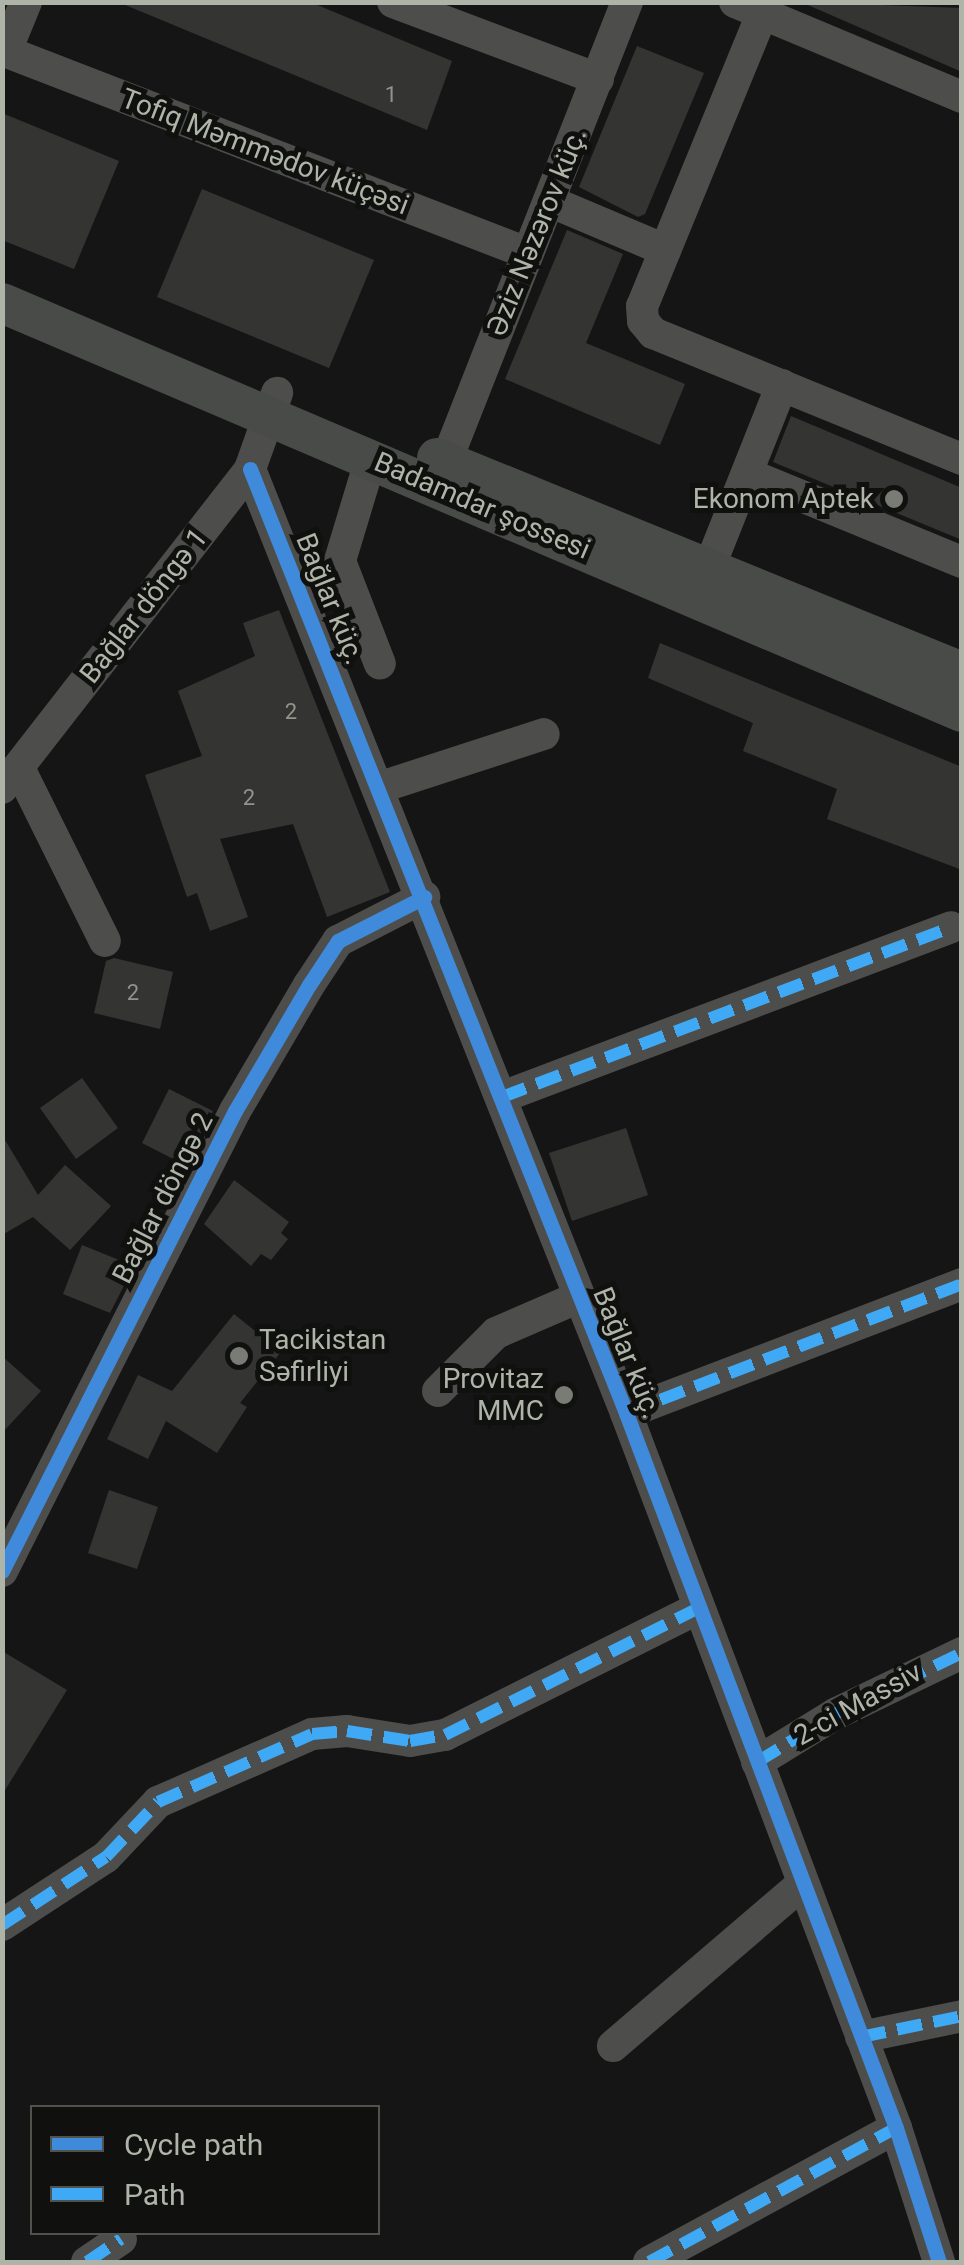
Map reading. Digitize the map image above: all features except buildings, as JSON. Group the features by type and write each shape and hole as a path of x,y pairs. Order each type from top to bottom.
{"main road":[{"name":"Badamdar şossesi","path":"2,284 441,475 962,712"},
{"name":"Badamdar şossesi","path":"2,303 273,404 371,458 441,475 709,568 962,672"}],"street":[{"path":"4,51 26,2"},
{"name":"Əziz Nəzərov küç.","path":"441,475 627,2"},
{"path":"401,4 598,78"},
{"path":"962,97 748,8 642,306 653,333 962,459"},
{"name":"Tofiq Məmmədov küçəsi","path":"4,51 527,253"},
{"path":"549,201 665,250"},
{"path":"709,568 782,385"},
{"name":"Bağlar döngə 1","path":"11,778 250,469 273,404"},
{"path":"371,458 340,560 380,664"},
{"name":"Bağlar küç.","path":"250,469 381,787 577,1298 626,1413 896,2128 939,2262"},
{"path":"748,474 962,562"},
{"path":"381,787 544,734"},
{"path":"11,778 105,941"},
{"name":"Bağlar döngə 2","path":"2,1571 236,1110 309,985 338,941 375,916 424,897"},
{"path":"502,1097 951,927"},
{"path":"626,1413 962,1284"},
{"path":"438,1390 496,1334 577,1298"},
{"path":"2,1925 106,1857 158,1802 175,1794 312,1734 347,1731 410,1741 445,1735 699,1608"},
{"name":"2-ci Massiv","path":"757,1762 835,1714 962,1653"},
{"path":"613,2046 803,1884"},
{"path":"861,2036 962,2016"},
{"path":"649,2262 896,2128"},
{"path":"87,2262 121,2238"}],"marked path":[{"path":"502,1097 951,927"},
{"path":"626,1413 962,1284"},
{"path":"2,1925 106,1857 158,1802 312,1734 347,1731 410,1741 445,1735 699,1608"},
{"path":"757,1762 835,1714 962,1653"},
{"path":"861,2037 962,2016"},
{"path":"649,2262 896,2128"},
{"path":"87,2262 121,2239"}],"cycle path":[{"path":"250,469 626,1413 896,2128 939,2262"},
{"path":"2,1571 235,1111 309,985 338,941 424,897"}],"place":[{"name":"Ekonom Aptek","path":"894,499"},
{"name":"Tacikistan Səfirliyi","path":"239,1356"},
{"name":"Provitaz MMC","path":"564,1395"}]}
